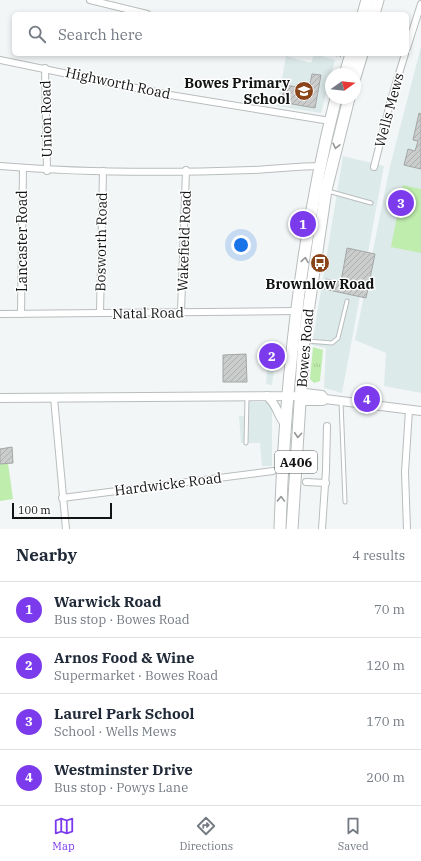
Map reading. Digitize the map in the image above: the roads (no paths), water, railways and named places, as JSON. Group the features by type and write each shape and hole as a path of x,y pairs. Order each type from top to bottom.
{"highway":[{"path":"364,12 367,0"},
{"path":"375,12 378,0"},
{"path":"347,68 350,56"},
{"path":"358,68 361,56"},
{"name":"Bowes Road","path":"292,529 304,339 326,190 326,166 330,121 334,104"},
{"name":"Bowes Road","path":"287,395 296,311 326,166 347,104"},
{"name":"A406","path":"280,529 278,470 287,395"}],"main road":[{"name":"A406","path":"287,395 294,392 296,389 299,355 304,339"},
{"path":"0,398 300,396 305,393 318,394 322,395 325,399 341,402 421,411"},
{"path":"267,396 276,404 278,415 284,424"}],"street":[{"path":"90,0 139,12"},
{"path":"409,42 421,4"},
{"name":"Wells Mews","path":"374,167 391,100 404,56"},
{"name":"Highworth Road","path":"0,60 45,68 170,95 330,121"},
{"name":"Union Road","path":"45,68 47,171"},
{"path":"0,166 47,171 103,171 253,170 326,166"},
{"name":"Lancaster Road","path":"22,314 23,168"},
{"name":"Wakefield Road","path":"181,312 186,170"},
{"name":"Bosworth Road","path":"100,313 103,171"},
{"name":"Natal Road","path":"0,314 296,311"},
{"path":"54,398 66,529"},
{"path":"407,529 405,472 409,410"},
{"path":"322,529 326,483 327,426"},
{"name":"Hardwicke Road","path":"62,498 278,470"},
{"path":"306,482 326,483"}],"lane":[{"path":"326,190 370,203"},
{"path":"304,339 310,342 332,343 338,338 347,301"},
{"path":"246,443 247,396"},
{"path":"341,402 345,502"}],"place":[{"name":"Bowes Primary School","path":"304,91"},
{"name":"Laurel Park School","path":"401,203"},
{"name":"Warwick Road","path":"303,224"},
{"name":"Brownlow Road","path":"320,263"},
{"name":"Arnos Food & Wine","path":"272,356"},
{"name":"Westminster Drive","path":"367,399"}]}
